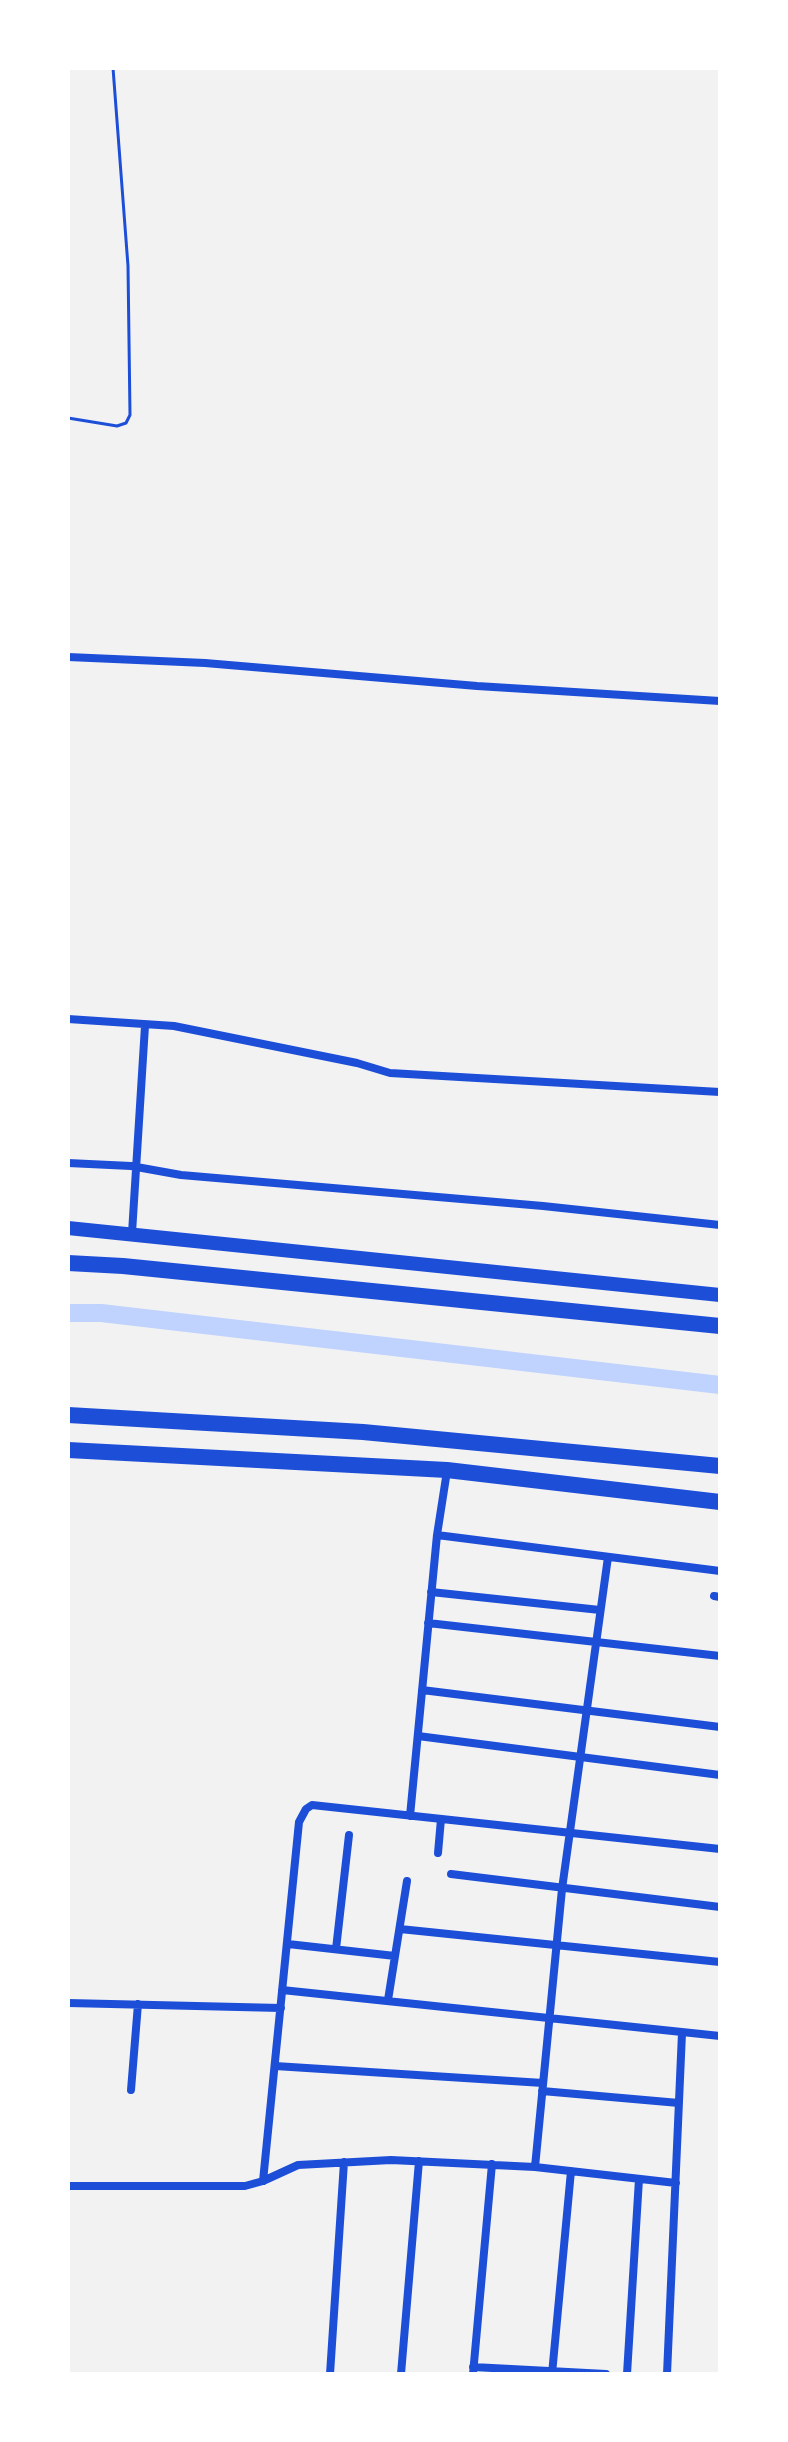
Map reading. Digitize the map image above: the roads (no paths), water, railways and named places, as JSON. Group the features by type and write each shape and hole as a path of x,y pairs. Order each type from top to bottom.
{"main road":[{"path":"68,1263 720,1326"},
{"path":"68,1415 363,1432 720,1466"},
{"path":"68,1450 447,1470 720,1502"}],"street":[{"path":"68,657 205,663 477,686 720,701"},
{"path":"68,1019 174,1026 357,1063 390,1073 720,1092"},
{"path":"132,1233 145,1026"},
{"path":"68,1163 137,1167 181,1175 543,1206 720,1225"},
{"path":"68,1228 720,1295"},
{"path":"410,1816 437,1535 447,1470"},
{"path":"437,1535 720,1571"},
{"path":"535,2167 562,1889 608,1557"},
{"path":"431,1592 600,1610"},
{"path":"428,1623 720,1656"},
{"path":"422,1690 720,1727"},
{"path":"418,1736 720,1775"},
{"path":"263,2181 299,1822 306,1809 312,1805 720,1849"},
{"path":"438,1853 441,1819"},
{"path":"336,1949 349,1835"},
{"path":"451,1874 720,1907"},
{"path":"388,2000 407,1881"},
{"path":"400,1929 720,1962"},
{"path":"288,1944 395,1956"},
{"path":"282,1990 720,2036"},
{"path":"68,2003 281,2008"},
{"path":"131,2090 138,2004"},
{"path":"667,2374 682,2033"},
{"path":"275,2066 543,2087 679,2103"},
{"path":"68,2186 245,2186 298,2165 419,2161 535,2167 676,2183"},
{"path":"401,2374 419,2161"},
{"path":"330,2374 344,2162"},
{"path":"492,2164 473,2371 606,2374"},
{"path":"552,2373 571,2171"},
{"path":"627,2374 639,2179"}],"waterway":[{"path":"68,1313 101,1313 720,1385"}]}
